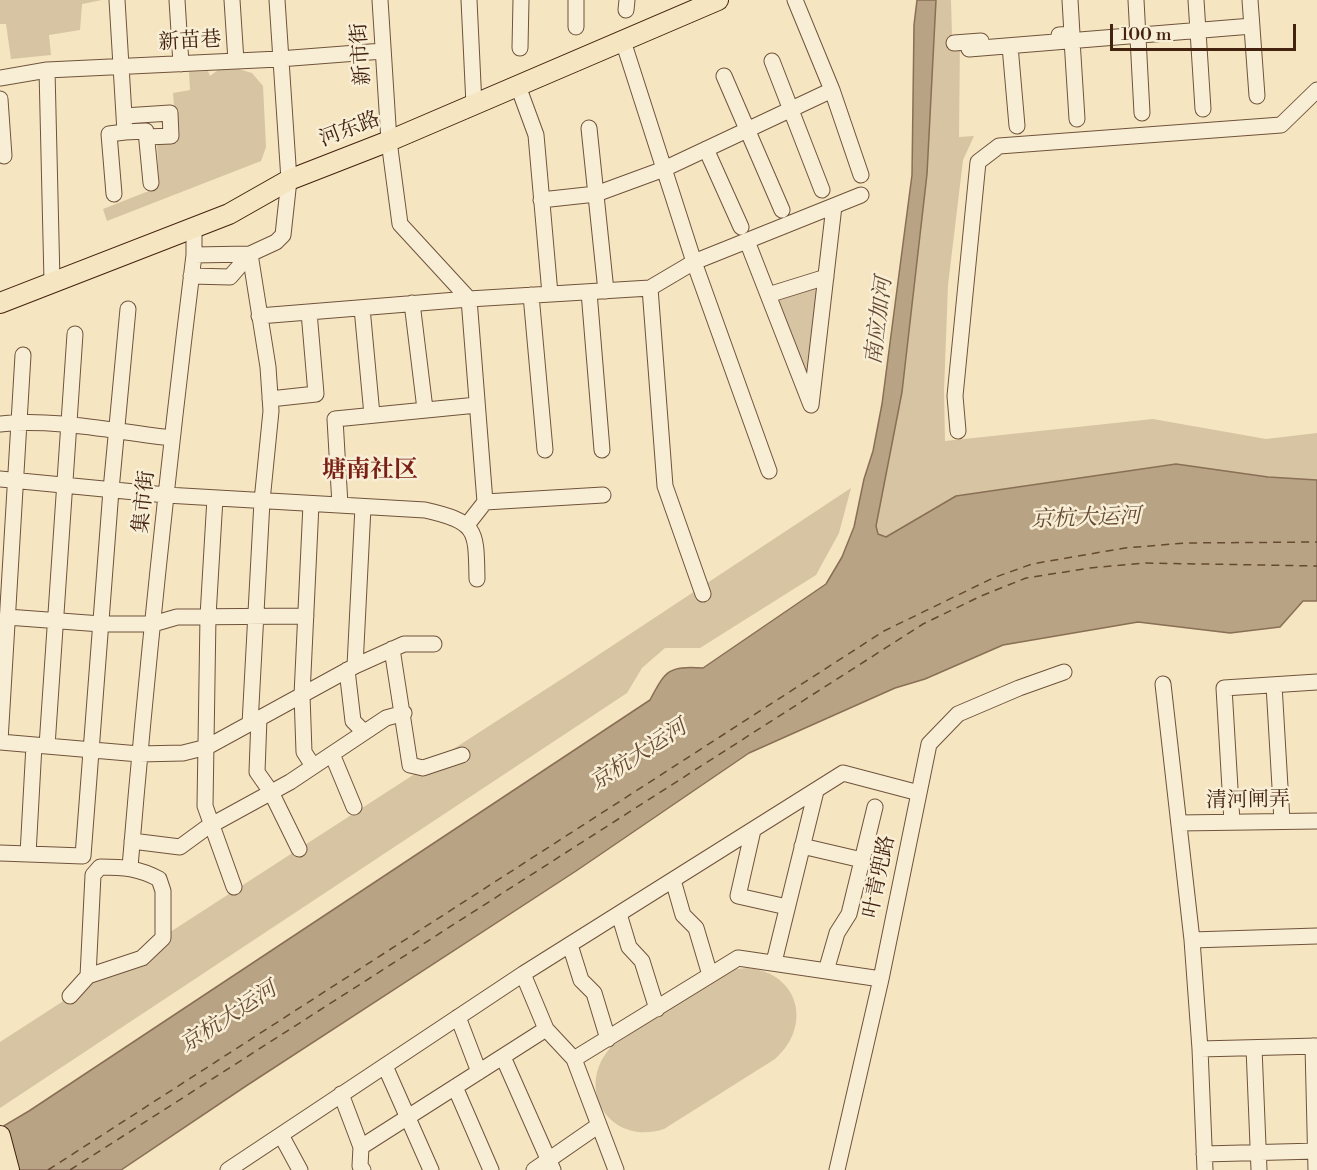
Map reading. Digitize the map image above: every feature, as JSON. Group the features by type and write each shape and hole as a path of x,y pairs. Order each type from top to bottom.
{"main road":[{"name":"河东路","path":"0,303 229,214 289,180 389,141 623,41 685,7 718,0"},
{"path":"0,1136 9,1170"}],"street":[{"path":"117,0 125,132"},
{"path":"177,0 182,63"},
{"path":"232,0 236,61"},
{"path":"194,255 250,254 276,242 283,235 289,180 279,59 277,0"},
{"name":"新市街","path":"380,0 389,141 400,224 469,299"},
{"path":"469,0 474,105"},
{"path":"520,48 521,0"},
{"path":"576,0 576,27"},
{"path":"795,0 832,90 861,175"},
{"path":"954,43 1072,34 1070,0"},
{"path":"1136,0 1142,113"},
{"path":"1196,0 1203,109"},
{"path":"1250,0 1257,96"},
{"path":"969,49 1252,26"},
{"path":"1072,40 1077,119"},
{"path":"623,41 694,262 769,471"},
{"path":"1010,46 1017,126"},
{"name":"新苗巷","path":"0,78 47,70 279,59 383,51"},
{"path":"772,61 822,190"},
{"path":"47,70 52,281"},
{"path":"724,76 782,210"},
{"path":"518,86 536,135 550,294"},
{"path":"542,200 596,194 664,169 832,90"},
{"path":"957,431 955,396 978,162 999,146 1281,125 1317,90"},
{"path":"0,99 4,156"},
{"path":"124,116 170,113 171,136 147,137"},
{"path":"589,128 606,291"},
{"path":"114,194 109,134 146,131 151,183"},
{"path":"706,149 744,234 811,405 834,206"},
{"path":"259,316 412,303 650,288 744,234 834,206 861,195"},
{"name":"集市街","path":"130,867 139,754 166,495 194,255 194,228"},
{"path":"191,276 230,277 250,254"},
{"path":"250,254 268,367 271,411 262,501 255,616 254,721 257,772 271,792 299,849"},
{"path":"768,295 826,277"},
{"path":"650,288 665,486 703,594"},
{"path":"589,292 603,450"},
{"path":"531,295 546,450"},
{"path":"467,525 485,502 469,299"},
{"path":"412,303 425,409"},
{"path":"362,308 372,415"},
{"path":"0,853 83,856 111,490 128,309"},
{"path":"270,399 316,394 309,312"},
{"path":"28,854 55,621 75,334"},
{"path":"23,355 19,422 8,479 4,598 7,617 0,742 139,754 183,753 207,747 351,668 392,649 404,644 434,644"},
{"path":"340,506 335,419 477,405"},
{"path":"0,424 19,422 69,426 172,438"},
{"path":"8,479 166,495 425,510 447,515 467,525 476,538 477,579"},
{"path":"485,502 603,495"},
{"path":"215,498 208,616 205,806 234,887"},
{"path":"311,504 302,695 304,752 313,766"},
{"path":"363,507 351,668 353,721 364,732"},
{"path":"7,617 101,624 153,624 177,617 306,616"},
{"path":"392,649 404,713 410,765 423,768 462,755"},
{"name":"叶青兜路","path":"837,1170 881,979 929,744 958,714 1064,672"},
{"path":"1232,822 1224,688 1317,682"},
{"path":"1163,684 1192,940 1200,1049 1205,1170"},
{"path":"1274,685 1282,822"},
{"path":"132,841 180,847 213,824 271,792 386,718 404,713"},
{"path":"332,754 354,807"},
{"path":"228,1166 281,1135 523,974 843,773 919,793"},
{"path":"774,962 816,790"},
{"path":"826,971 837,933 849,914 875,807"},
{"name":"清河闸弄","path":"1179,823 1317,821"},
{"path":"753,830 738,896 787,907"},
{"path":"802,846 862,860"},
{"path":"70,996 88,976 142,958 163,938 163,891 159,879 130,867 100,867 93,875 88,976"},
{"path":"673,880 683,915 696,928 710,975"},
{"path":"620,914 629,947 642,961 657,1009"},
{"path":"1192,940 1317,936"},
{"path":"570,945 581,980 594,993 608,1039"},
{"path":"574,1059 738,958 881,979"},
{"path":"523,974 546,1029 574,1059 616,1170"},
{"path":"458,1017 479,1072"},
{"path":"361,1147 546,1029"},
{"path":"1200,1049 1315,1046 1316,1170"},
{"path":"1254,1048 1259,1170"},
{"path":"503,1057 551,1165"},
{"path":"385,1066 431,1170"},
{"path":"454,1088 491,1170"},
{"path":"341,1094 361,1147 360,1166 363,1170"},
{"path":"534,1170 551,1165 599,1125"},
{"path":"281,1135 300,1170"},
{"path":"1204,1154 1316,1151"}],"shaded area":[{"path":"0,0 102,0 82,4 80,30 49,35 51,55 11,59 6,24 0,24"},
{"path":"936,0 951,0 952,36 960,36 959,137 974,136 963,160 948,285 944,390 945,441 1153,419 1266,439 1317,433 1317,480 1268,477 1176,464 956,496 886,537 878,534 876,526 902,392"},
{"path":"238,69 252,73 263,86 266,147 261,161 107,221 103,209 159,187 157,144 177,143 173,93 190,90 189,72 208,71 210,76 218,70"},
{"path":"819,284 809,385 776,300"},
{"path":"851,488 839,533 816,575 700,648 665,648 642,668 627,693 0,1108 0,1042 571,673"},
{"path":"747,968 765,972 779,979 789,990 795,1003 797,1017 787,1046 775,1059 664,1129 644,1132 627,1129 613,1121 603,1110 597,1095 596,1079 601,1062 612,1046 723,974"}],"water":[{"name":"京杭大运河","path":"917,0 936,0 927,174 902,392 876,526 878,534 886,537 956,496 1176,464 1268,477 1317,480 1317,601 1303,601 1280,627 1230,633 1138,622 1003,645 925,679 895,688 749,753 576,871 121,1170 0,1170 0,1128 650,700 660,682 669,672 682,668 703,668 826,584 842,557 854,527 882,404 912,175 914,25"}],"ferry route":[{"path":"48,1170 884,631 993,578 1032,564 1125,548 1185,543 1317,542"},
{"path":"70,1170 923,624 981,596 1026,578 1090,568 1145,563 1317,566"}],"district":[{"name":"塘南社区","path":"370,471"}],"water label":[{"name":"南应加河","path":"880,321"}]}
